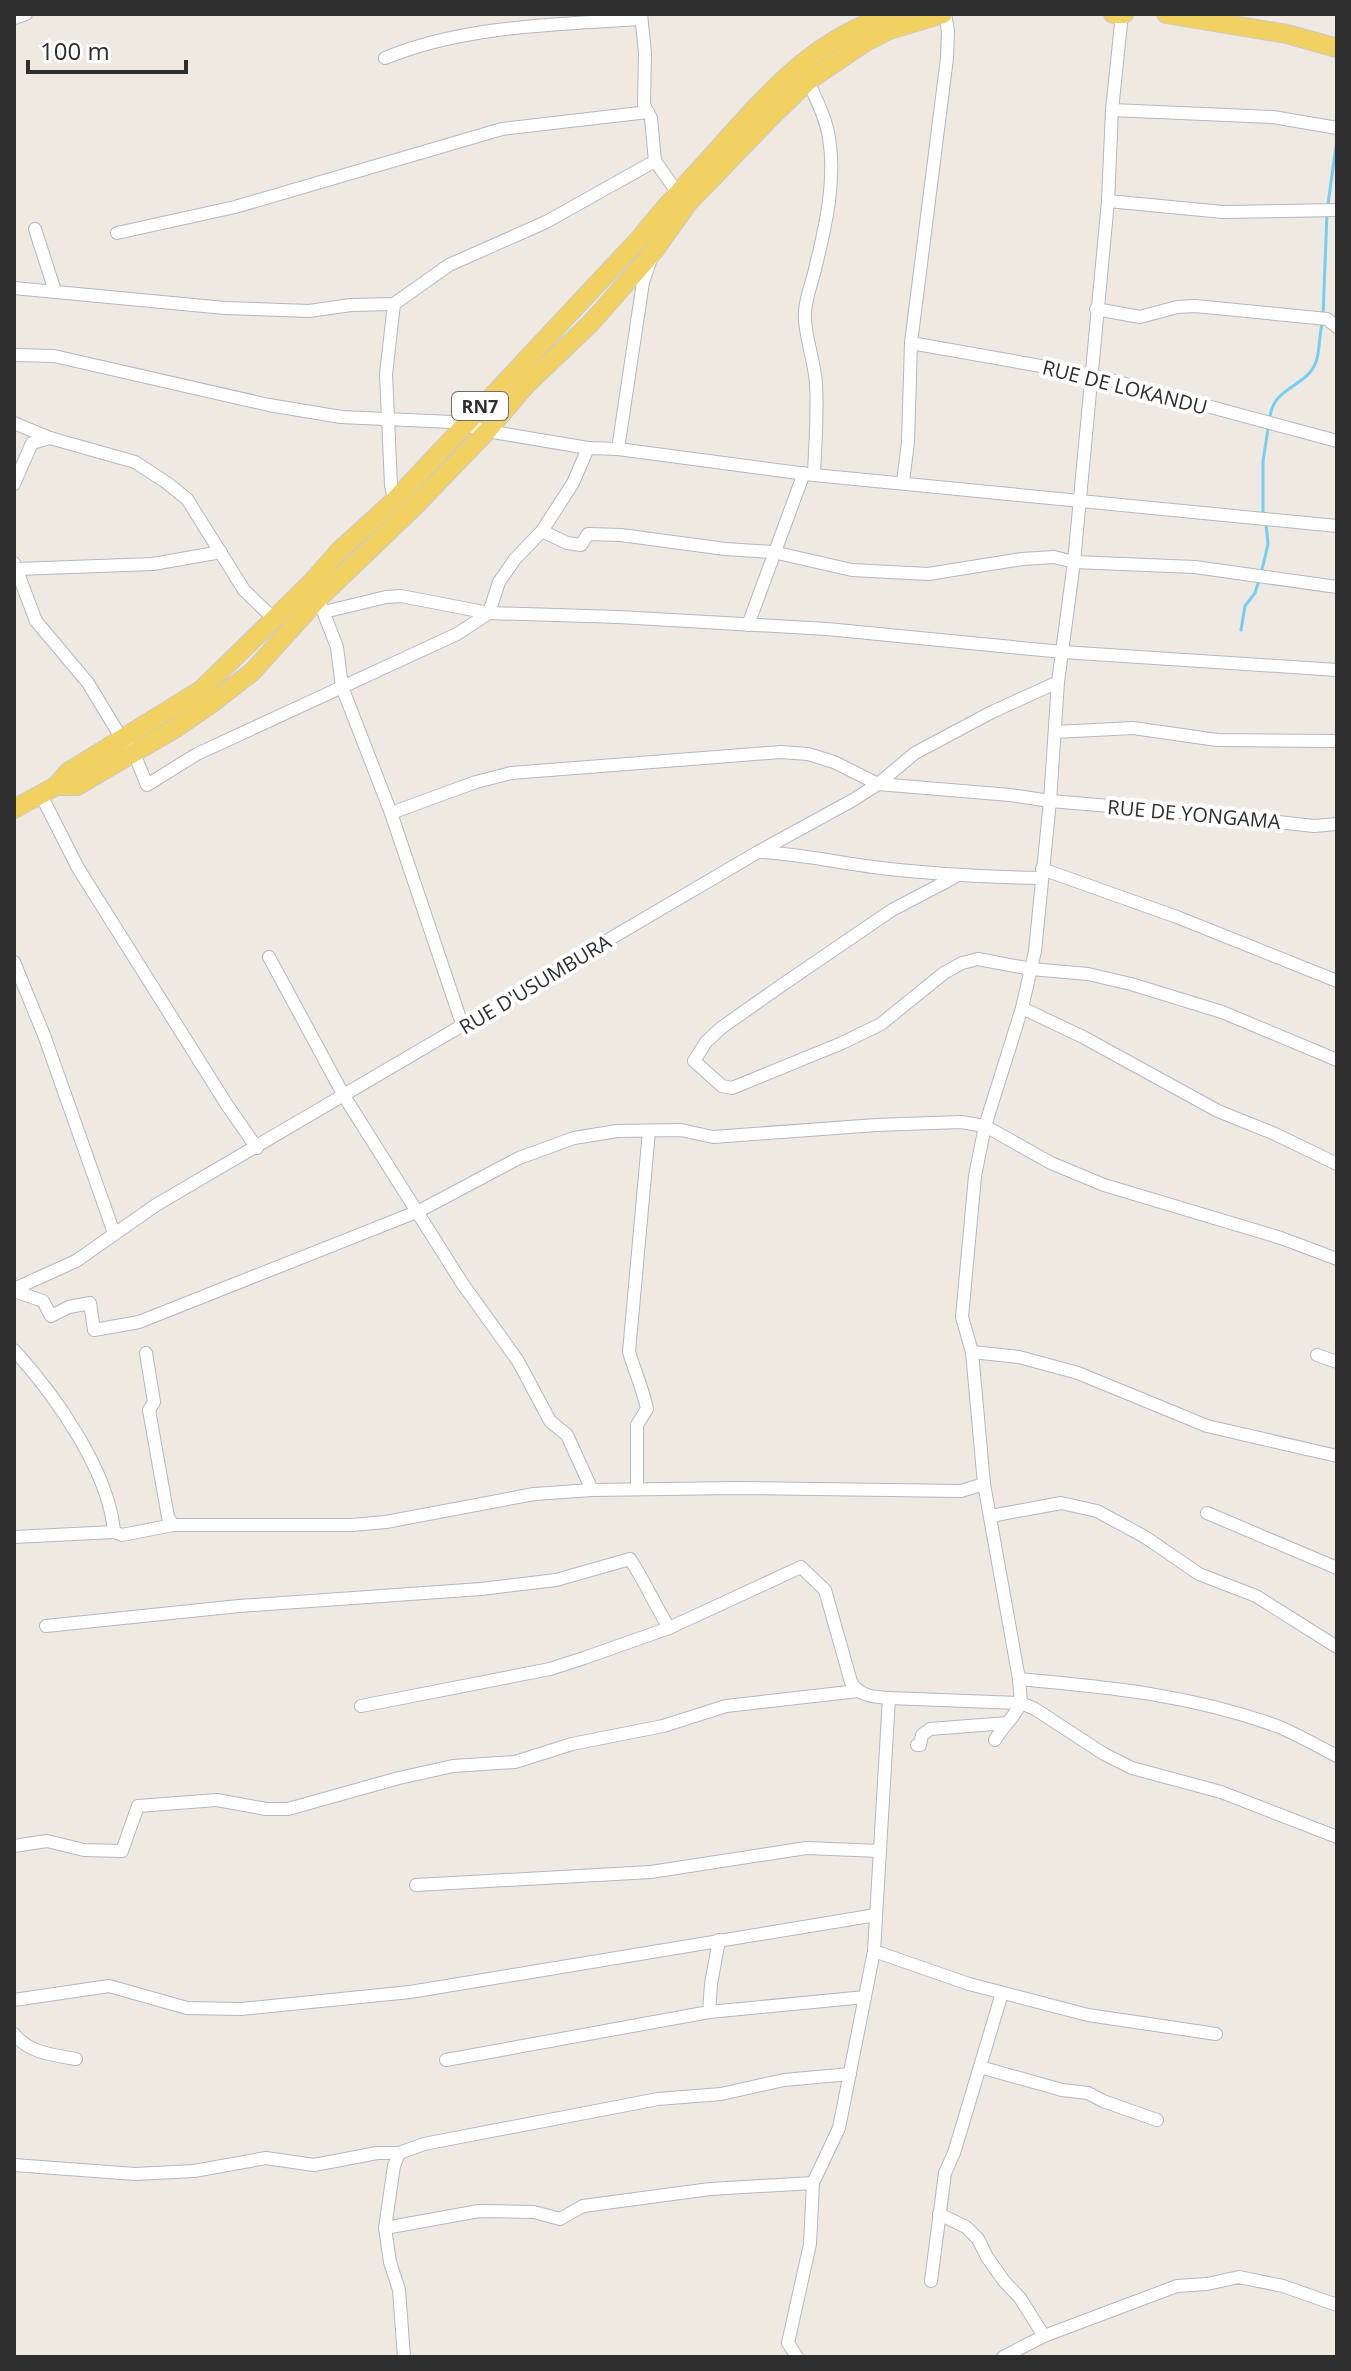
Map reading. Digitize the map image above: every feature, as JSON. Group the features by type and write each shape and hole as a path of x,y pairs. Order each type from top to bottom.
{"main road":[{"name":"RN7","path":"14,809 49,790 68,772 127,745 252,672 317,598 415,506 526,385 591,323 654,251 683,198 763,100 802,61 838,37 891,14"},
{"name":"RN7","path":"206,697 274,619 317,598 339,551 394,501 642,236 659,213 683,198 808,81 889,30 944,14"},
{"path":"1113,14 1123,14"},
{"path":"1166,14 1211,18 1337,48"}],"street":[{"path":"14,18 26,14"},
{"path":"903,482 908,442 911,343 947,58 948,31 944,14"},
{"path":"995,1740 1021,1703 984,1484 972,1352 962,1317 975,1176 985,1126 1031,969 1050,801 1058,682 1074,562 1108,201 1112,110 1123,14"},
{"path":"385,58 419,44 490,32 640,16 645,53 644,105 653,131 655,161 683,198"},
{"path":"748,625 773,552 809,474 816,384 804,324 831,168 830,141 808,81"},
{"path":"1112,110 1273,117 1337,128"},
{"path":"117,233 235,207 502,129 648,112"},
{"path":"14,288 225,308 309,311 351,305 394,304 449,265 546,222 655,161"},
{"path":"1108,201 1223,212 1337,210"},
{"path":"618,449 643,282 654,251 659,213"},
{"path":"35,229 55,291"},
{"path":"394,304 386,374 394,501"},
{"path":"1096,309 1140,317 1177,307 1195,306 1327,319 1337,327"},
{"name":"RUE DE LOKANDU","path":"911,343 1092,375 1337,441"},
{"path":"14,355 54,356 269,405 341,417 427,419 588,448 618,449 809,474 1337,526"},
{"path":"14,423 50,438 135,462 167,483 187,499 244,590 274,619"},
{"path":"14,484 32,443 50,438"},
{"path":"221,552 153,564 16,566 36,621 88,683 127,745 147,785 197,754 457,634 489,613 499,582 515,559 542,531 573,483 588,448"},
{"path":"542,531 567,543 581,545 588,534 621,535 773,552 829,566 928,574 1054,557 1074,562 1195,567 1337,587"},
{"path":"463,1027 391,813 342,687 337,647 317,598 401,596 489,613 748,625 895,635 1063,652 1337,670"},
{"name":"RUE D'USUMBURA","path":"14,1290 76,1261 114,1233 344,1096 758,852 828,816 878,784 915,753 992,712 1058,682"},
{"path":"1055,732 1133,728 1217,740 1337,741"},
{"path":"391,813 476,782 511,773 781,752 808,754 834,762 878,784"},
{"name":"RUE DE YONGAMA","path":"878,784 1314,826 1337,824"},
{"path":"49,790 78,868 257,1148"},
{"path":"758,852 955,877 1042,874 1177,917 1337,981"},
{"path":"955,877 892,910 721,1028 706,1042 694,1061 722,1086 732,1088 881,1024 944,973 978,959 1031,969 1088,974 1131,984 1222,1012 1337,1060"},
{"path":"269,957 344,1096 462,1283 518,1361 550,1421 567,1435 592,1490"},
{"path":"14,962 44,1035 114,1233"},
{"path":"1022,1008 1083,1037 1218,1111 1337,1164"},
{"path":"14,1290 43,1301 51,1316 69,1307 90,1303 94,1330 139,1322 419,1211 519,1158 574,1138 617,1131 681,1130 713,1137 961,1122 985,1126 1051,1163 1104,1185 1281,1238 1337,1259"},
{"path":"637,1488 637,1425 647,1409 643,1387 636,1377 629,1352 649,1131"},
{"path":"14,1350 64,1411 90,1458 113,1514 114,1532"},
{"path":"972,1352 1019,1357 1078,1373 1207,1426 1337,1456"},
{"path":"146,1353 154,1402 149,1410 168,1517 173,1525"},
{"path":"1317,1355 1337,1362"},
{"path":"14,1537 114,1532 122,1535 173,1525 351,1525 386,1522 534,1494 592,1490 961,1491 984,1484"},
{"path":"991,1516 1046,1503 1097,1511 1145,1537 1199,1574 1256,1596 1337,1647"},
{"path":"1207,1513 1337,1568"},
{"path":"46,1626 239,1606 481,1589 556,1580 630,1559 669,1628"},
{"path":"361,1706 550,1669 669,1628 801,1567 825,1590 851,1682 858,1691 870,1697 1021,1703 1132,1768 1221,1792 1337,1837"},
{"path":"1019,1679 1102,1685 1206,1704 1280,1727 1337,1756"},
{"path":"14,1846 47,1841 84,1850 122,1851 138,1806 217,1800 266,1809 288,1809 453,1766 515,1762 572,1744 663,1726 726,1706 858,1691"},
{"path":"797,2357 788,2343 810,2244 813,2183 839,2128 874,1951 889,1698"},
{"path":"917,1745 920,1745 922,1735 930,1729 1008,1723"},
{"path":"416,1885 651,1872 806,1848 880,1851"},
{"path":"14,2000 109,1986 187,2008 241,2009 410,1992 876,1915"},
{"path":"709,2012 719,1940"},
{"path":"874,1951 1002,1993 1088,2015 1216,2034"},
{"path":"931,2281 945,2173 954,2153 1002,1993"},
{"path":"446,2060 709,2012 865,1997"},
{"path":"14,2034 43,2054 76,2059"},
{"path":"980,2067 1062,2090 1088,2093 1157,2120"},
{"path":"14,2165 135,2174 194,2171 266,2158 314,2165 377,2153 399,2153 424,2144 658,2099 721,2094 784,2080 850,2074"},
{"path":"399,2153 394,2166 385,2228 390,2262 399,2290 404,2357"},
{"path":"385,2228 479,2211 534,2212 560,2219 583,2206 710,2189 813,2183"},
{"path":"939,2214 966,2227 978,2239 987,2257 1020,2298 1044,2336"},
{"path":"1003,2357 1044,2336 1177,2286 1239,2277 1283,2286 1337,2305"}],"waterway":[{"path":"1328,204 1337,139"},
{"path":"1323,316 1327,213"},
{"path":"1270,418 1272,408 1283,393 1312,370 1322,324"},
{"path":"1263,515 1263,461 1268,429"},
{"path":"1261,574 1268,544 1266,524"},
{"path":"1241,630 1245,606 1255,593 1259,580"}]}
